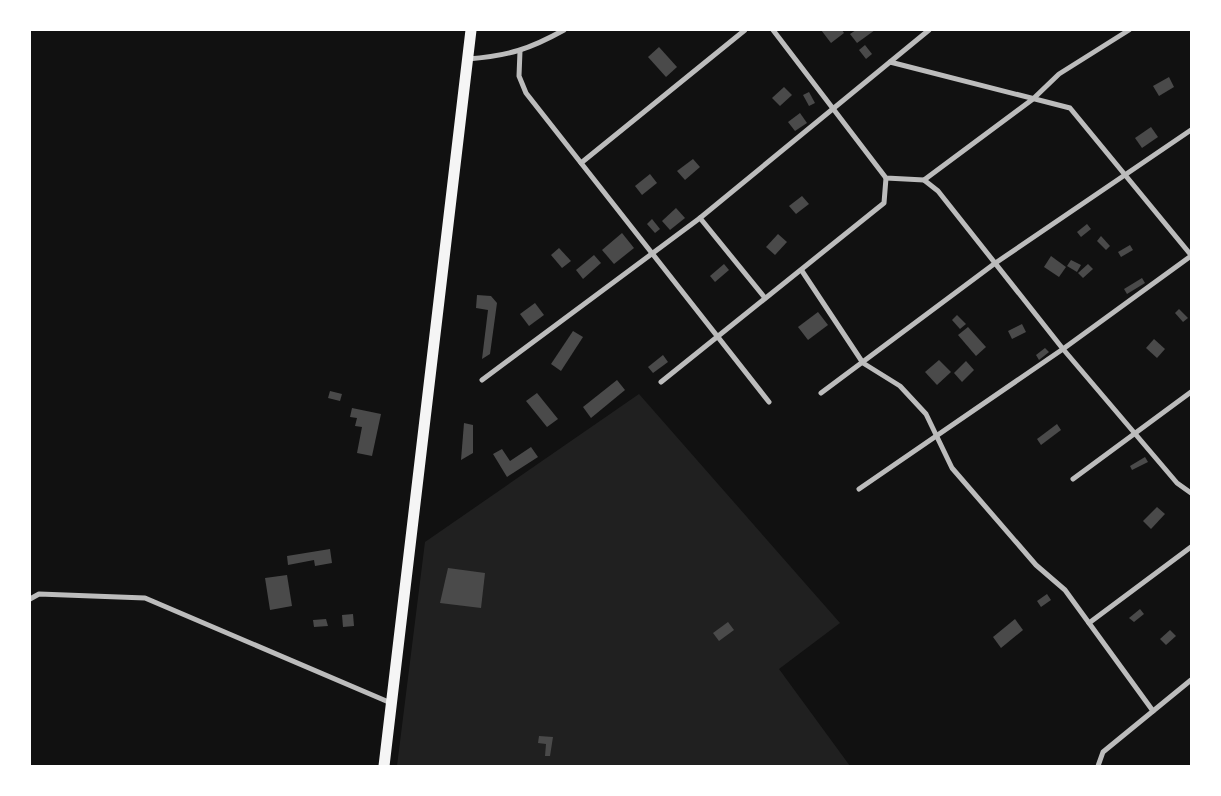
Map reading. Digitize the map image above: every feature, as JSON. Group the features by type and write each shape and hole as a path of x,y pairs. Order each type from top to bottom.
{"main road":[{"path":"384,766 471,30"}],"street":[{"path":"467,59 499,56 520,51 534,46 564,30"},
{"path":"581,164 745,30"},
{"path":"661,382 765,298 802,271 884,203 886,178 774,30"},
{"path":"482,380 700,218 929,30"},
{"path":"924,180 1033,99 1059,74 1129,30"},
{"path":"520,51 519,76 526,94 769,402"},
{"path":"859,489 1063,349 1191,255 1070,108 890,62"},
{"path":"821,393 863,364 994,264 1191,130"},
{"path":"886,178 924,180 938,191 1063,349 1177,483 1191,493"},
{"path":"700,218 765,298"},
{"path":"802,271 863,364 900,386 926,414 952,468 1036,565 1065,590 1153,711"},
{"path":"1073,480 1191,392"},
{"path":"1089,623 1191,547"},
{"path":"30,599 39,594 145,598 391,704"},
{"path":"1098,766 1103,752 1191,680"}],"shaded area":[{"path":"639,394 840,623 779,669 850,766 397,766 425,542"}],"building":[{"path":"821,30 842,30 844,33 831,43"},
{"path":"856,30 875,30 857,43 850,34"},
{"path":"865,45 872,54 866,59 859,50"},
{"path":"659,47 677,67 666,77 648,57"},
{"path":"1169,77 1174,87 1159,96 1153,86"},
{"path":"784,87 792,95 780,106 772,98"},
{"path":"809,92 815,103 809,106 803,95"},
{"path":"800,113 807,123 795,131 788,122"},
{"path":"1151,127 1158,137 1142,148 1135,138"},
{"path":"693,159 700,167 685,180 677,171"},
{"path":"650,174 657,183 642,195 635,186"},
{"path":"802,196 809,204 796,214 789,206"},
{"path":"676,208 685,218 670,230 662,221"},
{"path":"652,219 660,229 655,233 647,224"},
{"path":"1087,224 1091,229 1081,237 1077,232"},
{"path":"622,233 634,248 614,264 602,250"},
{"path":"778,234 787,242 775,255 766,247"},
{"path":"1101,236 1110,246 1106,250 1097,241"},
{"path":"1130,245 1133,250 1121,257 1118,252"},
{"path":"559,248 571,261 562,268 551,255"},
{"path":"594,255 601,263 583,279 576,270"},
{"path":"1051,256 1066,267 1059,277 1044,267"},
{"path":"1071,260 1081,265 1077,272 1067,266"},
{"path":"724,264 729,270 715,282 710,276"},
{"path":"1088,264 1093,269 1083,278 1078,273"},
{"path":"1142,278 1145,283 1127,294 1124,289"},
{"path":"477,295 491,296 497,303 490,354 482,359 488,310 476,308"},
{"path":"535,303 544,315 529,326 520,314"},
{"path":"1179,309 1188,318 1183,322 1175,313"},
{"path":"818,312 828,325 808,340 798,327"},
{"path":"957,315 966,324 960,329 952,320"},
{"path":"1022,324 1026,332 1012,339 1008,331"},
{"path":"968,327 986,347 976,356 958,335"},
{"path":"573,331 583,337 561,371 551,364"},
{"path":"1154,339 1165,349 1157,358 1146,348"},
{"path":"1045,348 1049,352 1039,360 1036,355"},
{"path":"663,355 668,362 653,373 648,367"},
{"path":"939,360 951,372 937,385 925,372"},
{"path":"966,361 974,370 962,382 954,373"},
{"path":"617,380 625,390 591,418 583,407"},
{"path":"330,391 342,394 340,401 328,398"},
{"path":"537,393 558,419 547,427 526,401"},
{"path":"352,408 381,414 372,456 357,453 362,427 355,426 357,418 350,417"},
{"path":"464,423 473,425 473,453 461,460"},
{"path":"1057,424 1061,430 1041,445 1037,439"},
{"path":"531,447 538,457 507,477 493,454 502,449 510,461"},
{"path":"1145,457 1148,462 1132,470 1130,466"},
{"path":"1157,507 1165,514 1151,529 1143,521"},
{"path":"330,549 332,563 315,566 314,560 288,565 287,556"},
{"path":"448,568 485,573 481,608 440,603"},
{"path":"287,575 292,606 270,610 265,578"},
{"path":"1047,594 1051,600 1041,607 1037,601"},
{"path":"1140,609 1144,614 1134,622 1129,618"},
{"path":"353,614 354,626 343,627 342,615"},
{"path":"326,619 328,626 314,627 313,620"},
{"path":"1015,619 1023,630 1001,648 993,637"},
{"path":"728,622 734,630 719,641 713,633"},
{"path":"1170,630 1176,636 1166,645 1160,639"},
{"path":"539,736 553,737 550,756 545,756 546,744 538,743"}]}
